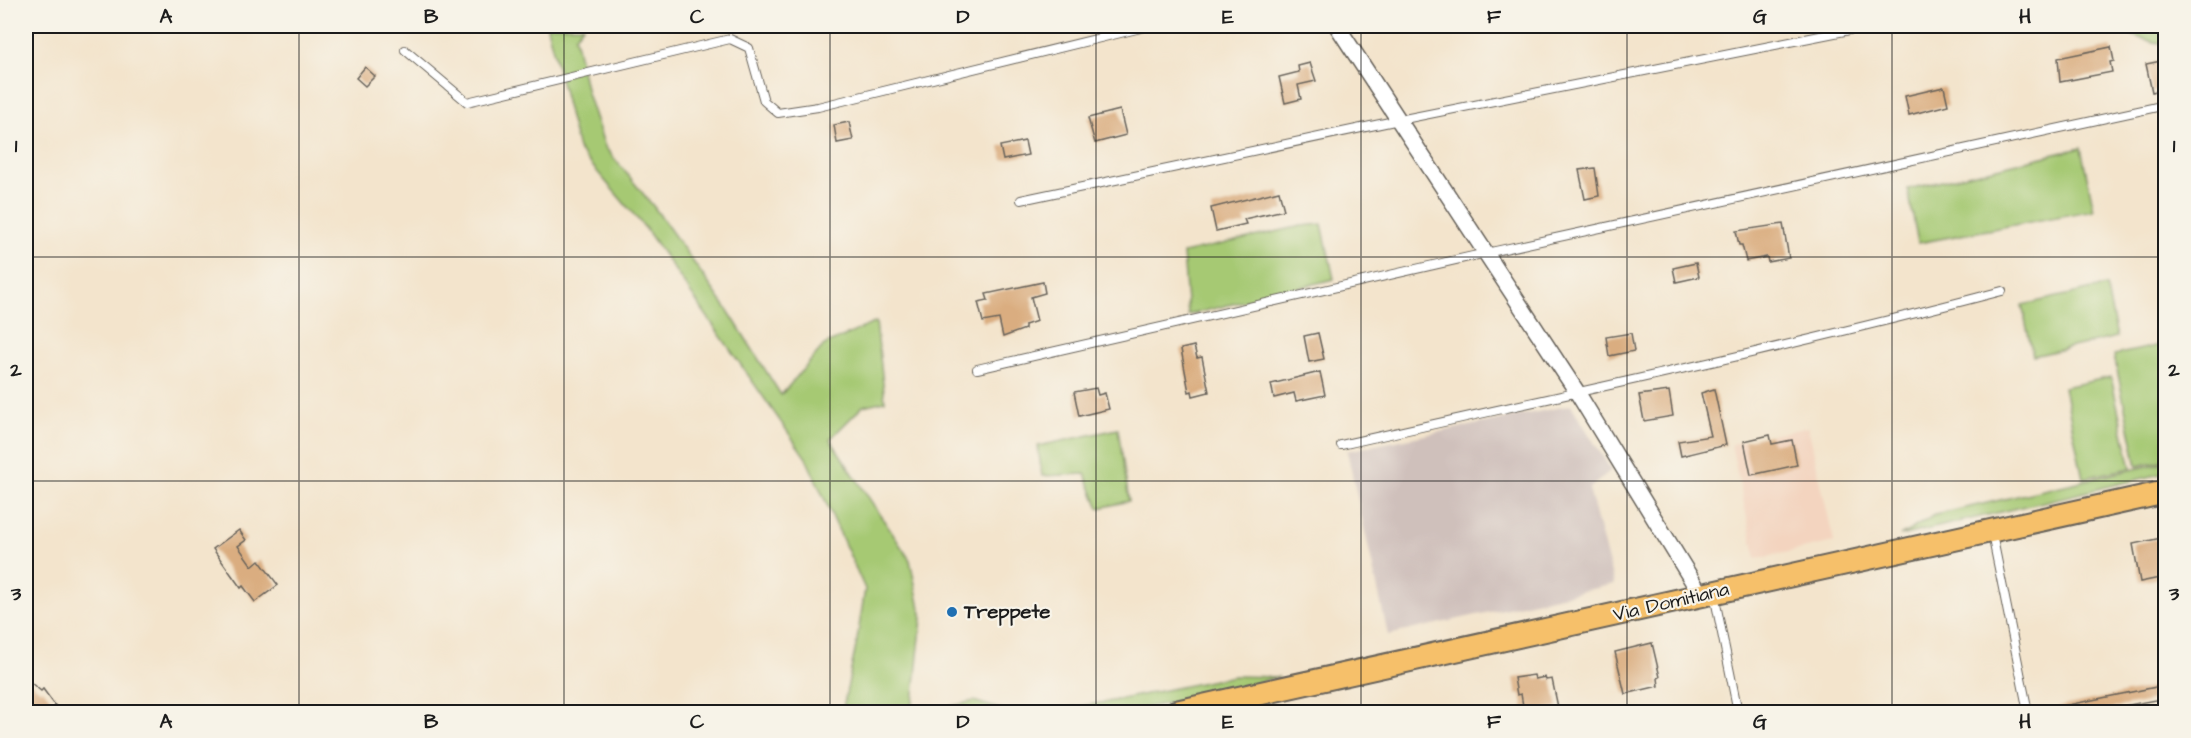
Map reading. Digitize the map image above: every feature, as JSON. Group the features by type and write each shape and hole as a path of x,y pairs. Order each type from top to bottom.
{"main road":[{"name":"Via Domitiana","path":"1176,712 2166,492"}],"street":[{"path":"1337,26 1707,594"}],"lane":[{"path":"405,50 467,102 730,39 749,48 764,101 778,113 818,107 1149,26"},
{"path":"1022,200 1399,120 1870,26"},
{"path":"977,369 1486,253 2166,105"},
{"path":"1341,445 1900,318 2002,291"},
{"path":"1991,530 2028,712"},
{"path":"1707,594 1738,712"}],"shaded area":[{"path":"1571,405 1611,470 1589,489 1614,584 1388,635 1347,451"},
{"path":"1808,427 1834,542 1756,559 1731,444"}],"green space":[{"path":"548,26 583,26 575,37 587,93 605,147 654,207 729,312 781,395 824,345 876,322 885,401 863,406 830,439 910,560 922,618 912,712 840,712 843,708 856,646 865,589 806,458 646,229 578,149"},
{"path":"2117,26 2165,26 2165,44 2140,38"},
{"path":"2081,148 2094,210 1918,243 1908,189"},
{"path":"1322,224 1334,279 1188,315 1183,253 1301,226"},
{"path":"2106,286 2117,337 2033,356 2022,305"},
{"path":"2165,344 2165,460 2137,466 2114,355"},
{"path":"2111,377 2131,468 2083,478 2064,387"},
{"path":"1118,429 1129,501 1099,508 1085,474 1042,476 1038,446"},
{"path":"2165,462 2165,473 1900,536 1935,515"},
{"path":"1234,676 1279,677 1196,698 1122,712 1042,712 1107,702"},
{"path":"974,701 1008,712 926,712"}],"building":[{"path":"2111,47 2114,61 2110,62 2112,72 2060,82 2058,58"},
{"path":"2166,60 2166,89 2152,92 2146,64"},
{"path":"1310,63 1316,81 1298,85 1301,99 1285,103 1279,77 1299,72 1298,66"},
{"path":"365,67 375,76 365,86 356,78"},
{"path":"1944,87 1948,105 1909,115 1905,96"},
{"path":"1120,110 1126,135 1095,143 1088,118"},
{"path":"849,122 853,140 837,143 834,125"},
{"path":"1025,141 1028,155 1003,160 1000,146"},
{"path":"1595,168 1599,196 1585,199 1579,170"},
{"path":"1279,191 1284,210 1244,219 1246,224 1216,231 1211,208"},
{"path":"1783,224 1789,258 1768,262 1767,257 1746,261 1736,231"},
{"path":"1696,263 1699,277 1676,282 1673,268"},
{"path":"1043,282 1045,293 1031,297 1037,321 1025,325 1025,329 1003,337 999,319 983,322 978,302 988,300 986,294"},
{"path":"1318,333 1324,359 1309,362 1304,336"},
{"path":"1631,333 1634,351 1609,356 1606,337"},
{"path":"1194,346 1197,358 1202,357 1209,392 1193,396 1192,391 1189,392 1181,349"},
{"path":"1320,372 1325,395 1296,401 1294,393 1274,398 1271,384"},
{"path":"1096,388 1098,395 1105,393 1109,409 1079,416 1074,392"},
{"path":"1714,389 1726,445 1681,456 1678,441 1711,436 1701,393"},
{"path":"1669,391 1673,416 1644,421 1639,395"},
{"path":"1770,435 1772,444 1792,440 1797,465 1751,475 1744,441"},
{"path":"239,530 246,540 238,546 252,566 259,560 278,585 255,602 243,586 241,588 213,549"},
{"path":"2166,537 2166,572 2159,573 2160,578 2140,582 2133,544"},
{"path":"1652,643 1660,677 1658,678 1659,686 1625,694 1615,652"},
{"path":"1534,675 1535,679 1545,677 1546,680 1552,679 1558,707 1524,712 1521,694 1517,695 1514,678"},
{"path":"26,679 41,691 43,689 60,712 26,712"},
{"path":"2166,685 2166,698 2092,712 2059,712 2058,707"}],"place":[{"name":"Treppete","path":"952,612"}]}
